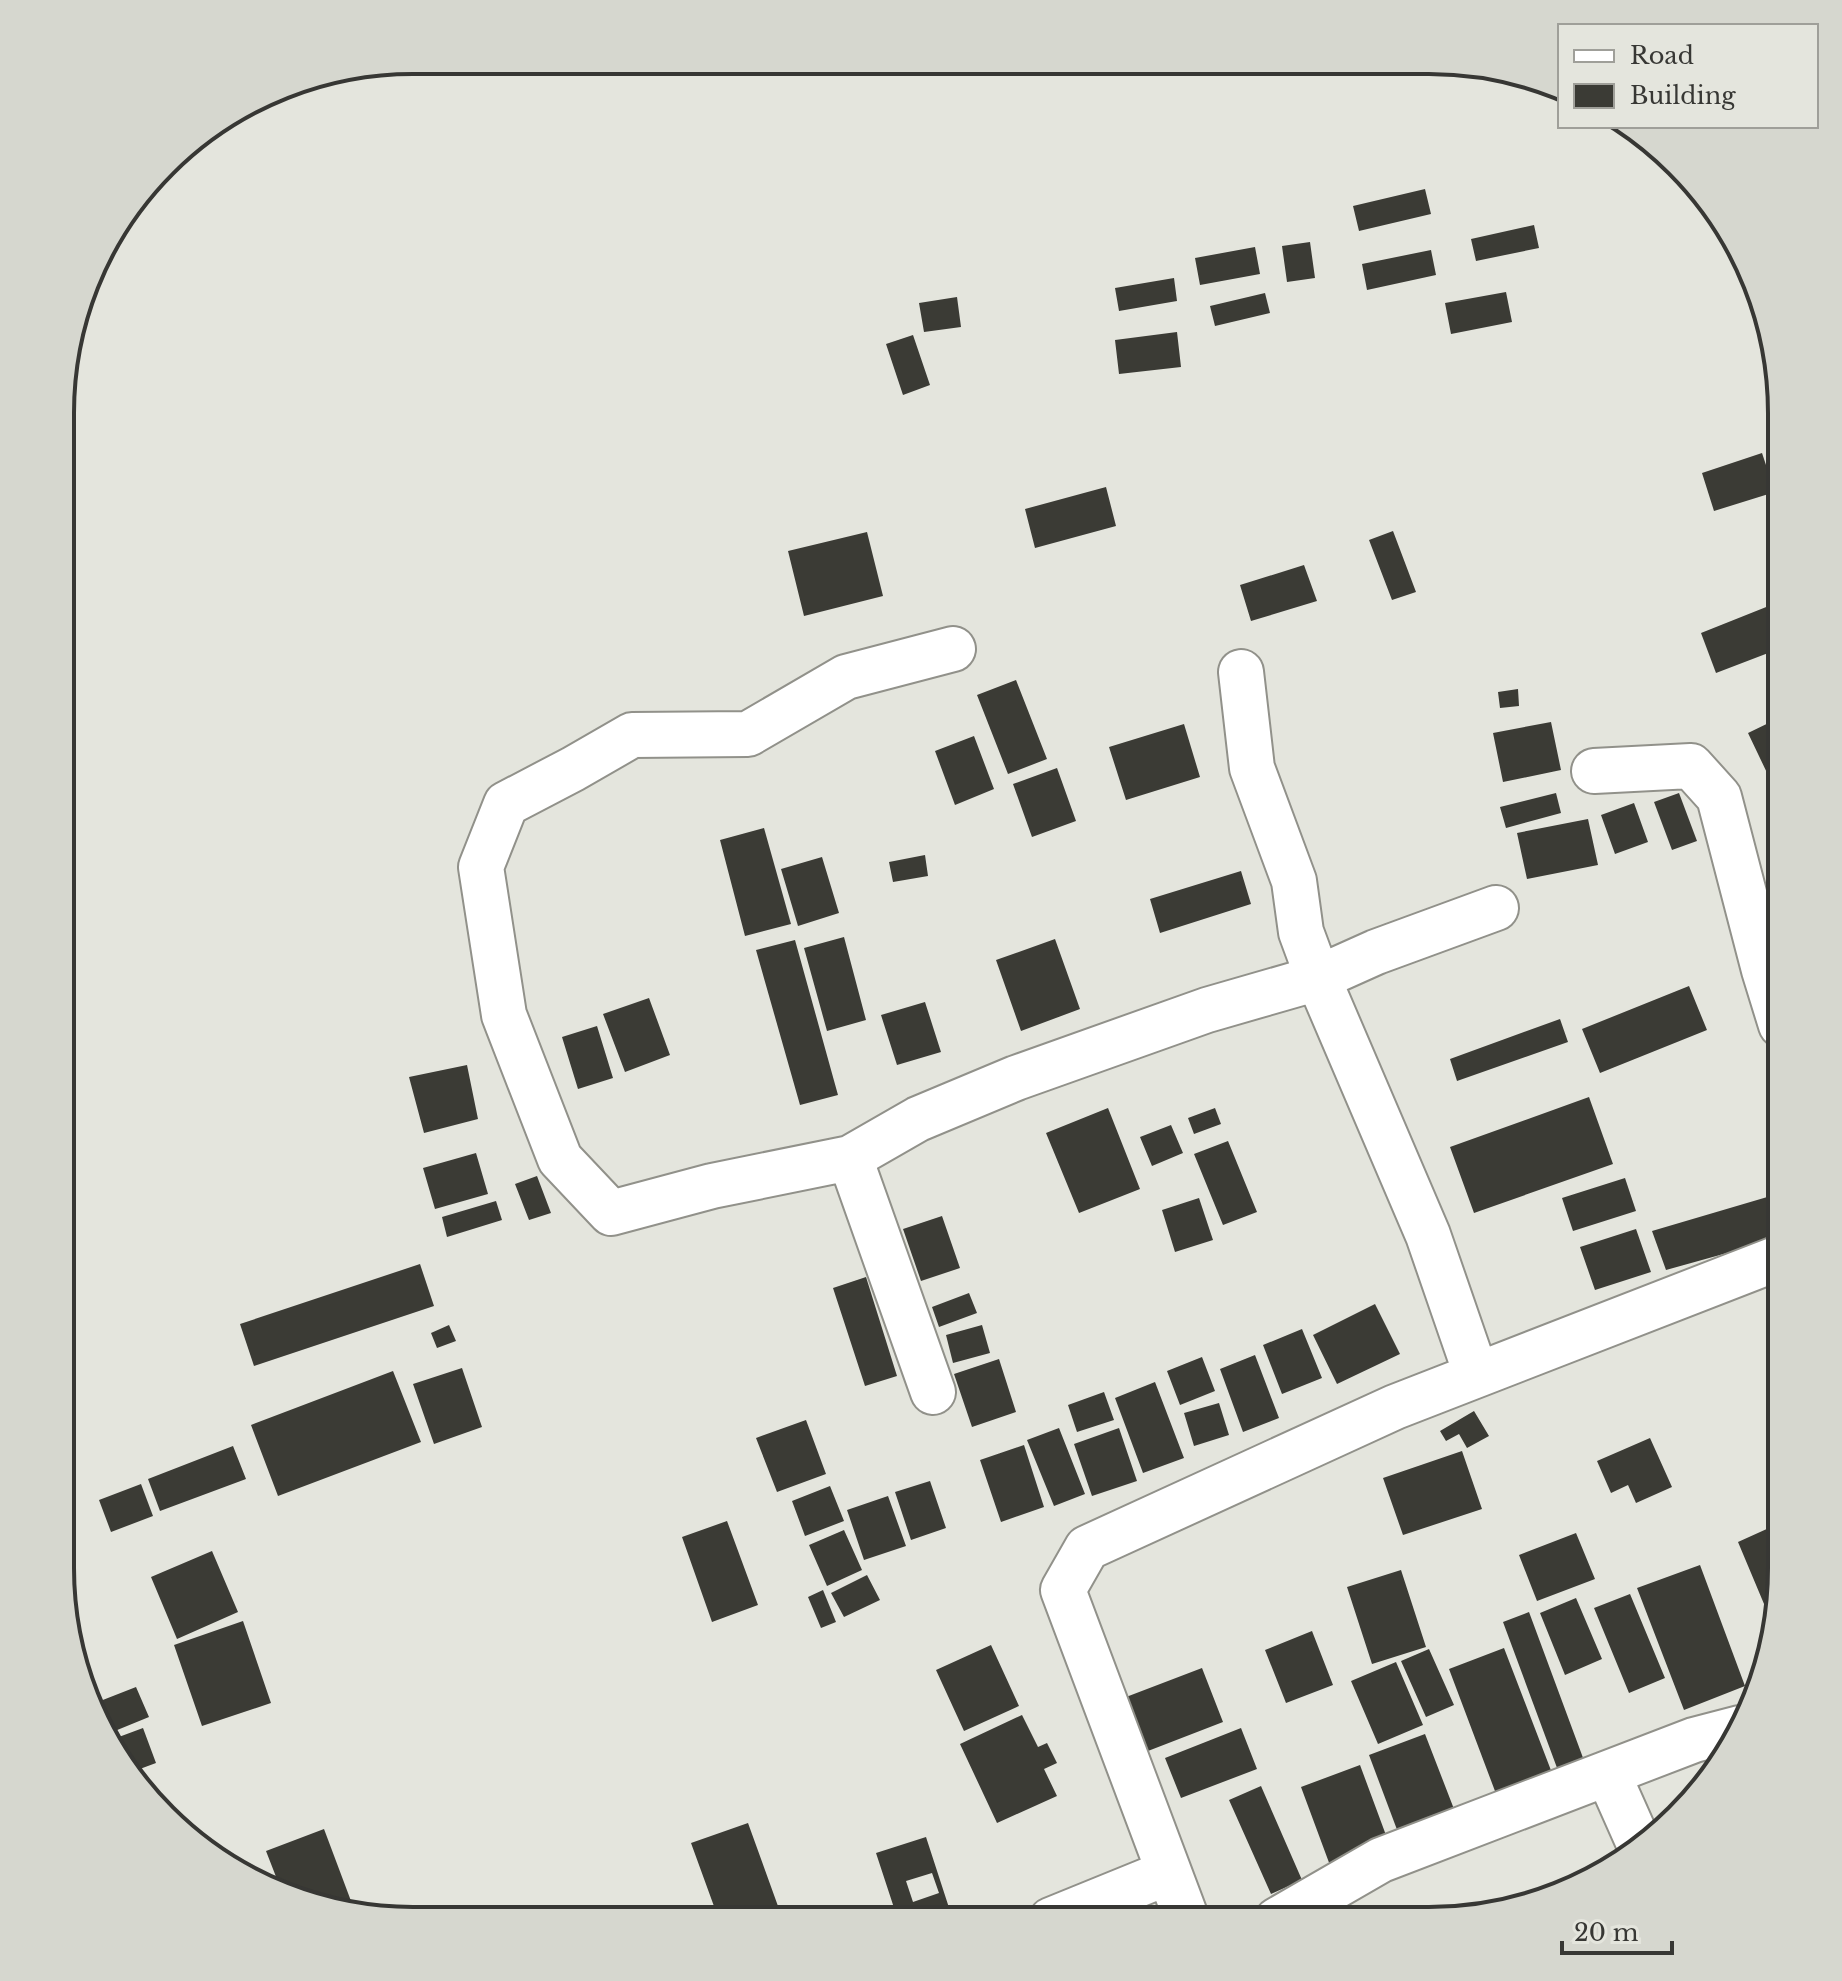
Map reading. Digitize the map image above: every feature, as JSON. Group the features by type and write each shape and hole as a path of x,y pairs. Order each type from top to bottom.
{"street":[{"path":"953,649 846,677 748,734 632,735 506,804 481,867 504,1015 560,1159 611,1213 712,1186 850,1158 918,1119 1016,1078 1207,1010 1318,978 1376,952 1496,908"},
{"path":"1241,672 1252,768 1294,881 1301,932 1428,1235 1476,1374"},
{"path":"1594,771 1691,766 1719,797 1768,983"},
{"path":"850,1158 933,1392"},
{"path":"1182,1907 1063,1590 1087,1548 1395,1407 1768,1262"},
{"path":"1300,1907 1381,1860 1694,1740 1726,1732"},
{"path":"1608,1774 1636,1836"},
{"path":"1083,1907 1169,1872"}],"building":[{"path":"1425,189 1431,214 1359,231 1353,206"},
{"path":"1534,225 1539,248 1476,261 1471,239"},
{"path":"1310,242 1315,278 1287,282 1282,246"},
{"path":"1255,247 1260,274 1200,285 1195,258"},
{"path":"1431,250 1436,275 1367,290 1362,264"},
{"path":"1174,278 1177,301 1119,311 1115,288"},
{"path":"1506,292 1512,322 1451,334 1445,303"},
{"path":"1265,293 1270,313 1215,326 1210,306"},
{"path":"957,297 961,327 924,332 919,303"},
{"path":"1177,332 1181,367 1119,374 1115,340"},
{"path":"913,335 930,385 903,395 886,344"},
{"path":"1762,453 1768,471 1768,494 1714,511 1702,473"},
{"path":"1106,487 1116,526 1035,548 1025,509"},
{"path":"1393,531 1416,592 1392,600 1369,540"},
{"path":"867,532 883,596 804,616 788,551"},
{"path":"1304,565 1317,601 1251,621 1240,585"},
{"path":"1768,606 1768,653 1716,673 1701,633"},
{"path":"1016,680 1047,759 1008,774 977,695"},
{"path":"1518,689 1519,706 1500,708 1498,692"},
{"path":"1551,722 1561,770 1503,782 1493,733"},
{"path":"1768,723 1768,775 1748,733"},
{"path":"1184,724 1200,777 1126,800 1109,747"},
{"path":"974,736 994,789 955,805 935,751"},
{"path":"1057,768 1076,821 1032,837 1013,784"},
{"path":"1556,793 1561,813 1506,828 1500,807"},
{"path":"1679,793 1697,841 1672,850 1654,802"},
{"path":"1634,803 1648,842 1615,854 1601,815"},
{"path":"1588,819 1598,865 1527,879 1517,833"},
{"path":"764,828 791,924 745,936 720,840"},
{"path":"925,855 928,876 893,882 889,862"},
{"path":"822,857 839,913 798,926 781,869"},
{"path":"1241,871 1251,904 1160,933 1150,899"},
{"path":"844,937 866,1020 827,1031 804,948"},
{"path":"1055,939 1080,1009 1021,1031 996,960"},
{"path":"795,940 838,1095 800,1105 756,950"},
{"path":"1689,986 1707,1030 1600,1073 1582,1029"},
{"path":"649,998 670,1055 625,1072 603,1014"},
{"path":"925,1002 941,1052 897,1065 881,1015"},
{"path":"1560,1019 1568,1042 1457,1081 1450,1059"},
{"path":"597,1026 613,1078 578,1089 562,1037"},
{"path":"467,1065 478,1119 424,1133 409,1077"},
{"path":"1589,1097 1613,1164 1474,1213 1450,1147"},
{"path":"1108,1108 1140,1189 1079,1213 1046,1133"},
{"path":"1215,1108 1221,1124 1194,1134 1188,1118"},
{"path":"1171,1125 1183,1153 1152,1166 1140,1137"},
{"path":"1228,1141 1257,1212 1223,1225 1194,1154"},
{"path":"476,1153 488,1194 435,1209 423,1168"},
{"path":"537,1176 551,1213 529,1220 515,1184"},
{"path":"1625,1178 1636,1211 1573,1231 1562,1198"},
{"path":"1768,1197 1768,1242 1666,1270 1652,1231"},
{"path":"1199,1198 1213,1240 1175,1252 1162,1210"},
{"path":"496,1201 502,1220 447,1237 442,1217"},
{"path":"942,1216 960,1268 921,1281 903,1229"},
{"path":"1636,1229 1651,1272 1595,1290 1580,1247"},
{"path":"420,1264 434,1306 254,1366 240,1324"},
{"path":"866,1277 897,1376 865,1386 833,1288"},
{"path":"969,1293 977,1313 939,1327 932,1307"},
{"path":"1375,1304 1400,1354 1337,1384 1313,1335"},
{"path":"449,1325 456,1341 437,1348 431,1333"},
{"path":"982,1325 990,1353 953,1363 946,1335"},
{"path":"1302,1329 1322,1378 1282,1394 1263,1345"},
{"path":"1255,1355 1279,1418 1243,1432 1220,1369"},
{"path":"1202,1357 1215,1391 1180,1405 1167,1371"},
{"path":"999,1359 1016,1412 972,1427 954,1374"},
{"path":"462,1368 482,1427 434,1444 413,1384"},
{"path":"393,1371 421,1442 278,1496 251,1425"},
{"path":"1155,1382 1184,1458 1143,1473 1115,1398"},
{"path":"1104,1392 1114,1420 1077,1432 1068,1405"},
{"path":"1219,1403 1229,1435 1194,1446 1184,1413"},
{"path":"1474,1411 1489,1436 1467,1448 1459,1434 1446,1441 1440,1431"},
{"path":"806,1420 826,1474 777,1492 756,1438"},
{"path":"1059,1428 1085,1494 1054,1506 1027,1440"},
{"path":"1119,1428 1137,1481 1092,1496 1074,1444"},
{"path":"1650,1438 1672,1487 1636,1503 1628,1485 1611,1493 1597,1461"},
{"path":"1024,1445 1044,1507 1001,1522 980,1460"},
{"path":"233,1446 246,1479 160,1511 148,1479"},
{"path":"1462,1451 1482,1509 1403,1535 1383,1478"},
{"path":"930,1481 946,1528 911,1540 895,1492"},
{"path":"141,1484 153,1516 111,1532 99,1500"},
{"path":"830,1486 844,1521 805,1536 792,1501"},
{"path":"888,1496 906,1546 864,1560 847,1510"},
{"path":"727,1521 758,1605 712,1622 682,1537"},
{"path":"1768,1528 1765,1607 1738,1542"},
{"path":"844,1530 862,1570 827,1586 809,1545"},
{"path":"1576,1533 1595,1579 1537,1601 1519,1555"},
{"path":"212,1551 238,1612 177,1639 151,1577"},
{"path":"1700,1565 1745,1686 1684,1710 1637,1588"},
{"path":"1401,1570 1426,1647 1372,1664 1347,1587"},
{"path":"867,1575 880,1600 844,1617 831,1593"},
{"path":"823,1590 836,1622 821,1628 808,1597"},
{"path":"1630,1594 1665,1678 1629,1693 1594,1608"},
{"path":"1576,1598 1602,1659 1565,1675 1540,1613"},
{"path":"1529,1612 1589,1774 1563,1784 1503,1622"},
{"path":"243,1621 271,1703 202,1726 174,1645"},
{"path":"1312,1631 1333,1685 1286,1703 1265,1650"},
{"path":"991,1645 1019,1706 964,1731 936,1670"},
{"path":"1504,1648 1557,1786 1501,1807 1449,1669"},
{"path":"1429,1649 1454,1705 1426,1717 1401,1661"},
{"path":"1396,1662 1423,1725 1378,1744 1351,1681"},
{"path":"1202,1668 1223,1722 1135,1756 1113,1702"},
{"path":"136,1687 149,1717 115,1731 101,1701"},
{"path":"1022,1715 1038,1747 1047,1743 1057,1763 1044,1769 1057,1796 997,1823 960,1744"},
{"path":"143,1728 156,1763 140,1769 119,1737"},
{"path":"1241,1728 1257,1769 1181,1798 1165,1758"},
{"path":"1425,1734 1459,1822 1402,1843 1369,1755"},
{"path":"1360,1765 1390,1846 1331,1868 1301,1787"},
{"path":"1261,1786 1302,1880 1271,1894 1229,1800"},
{"path":"748,1823 778,1907 714,1907 691,1843"},
{"path":"324,1829 351,1901 304,1889 277,1878 266,1851"},
{"path":"926,1837 949,1907 894,1907 876,1853","holes":["932,1873 939,1893 913,1902 906,1881"]}]}
